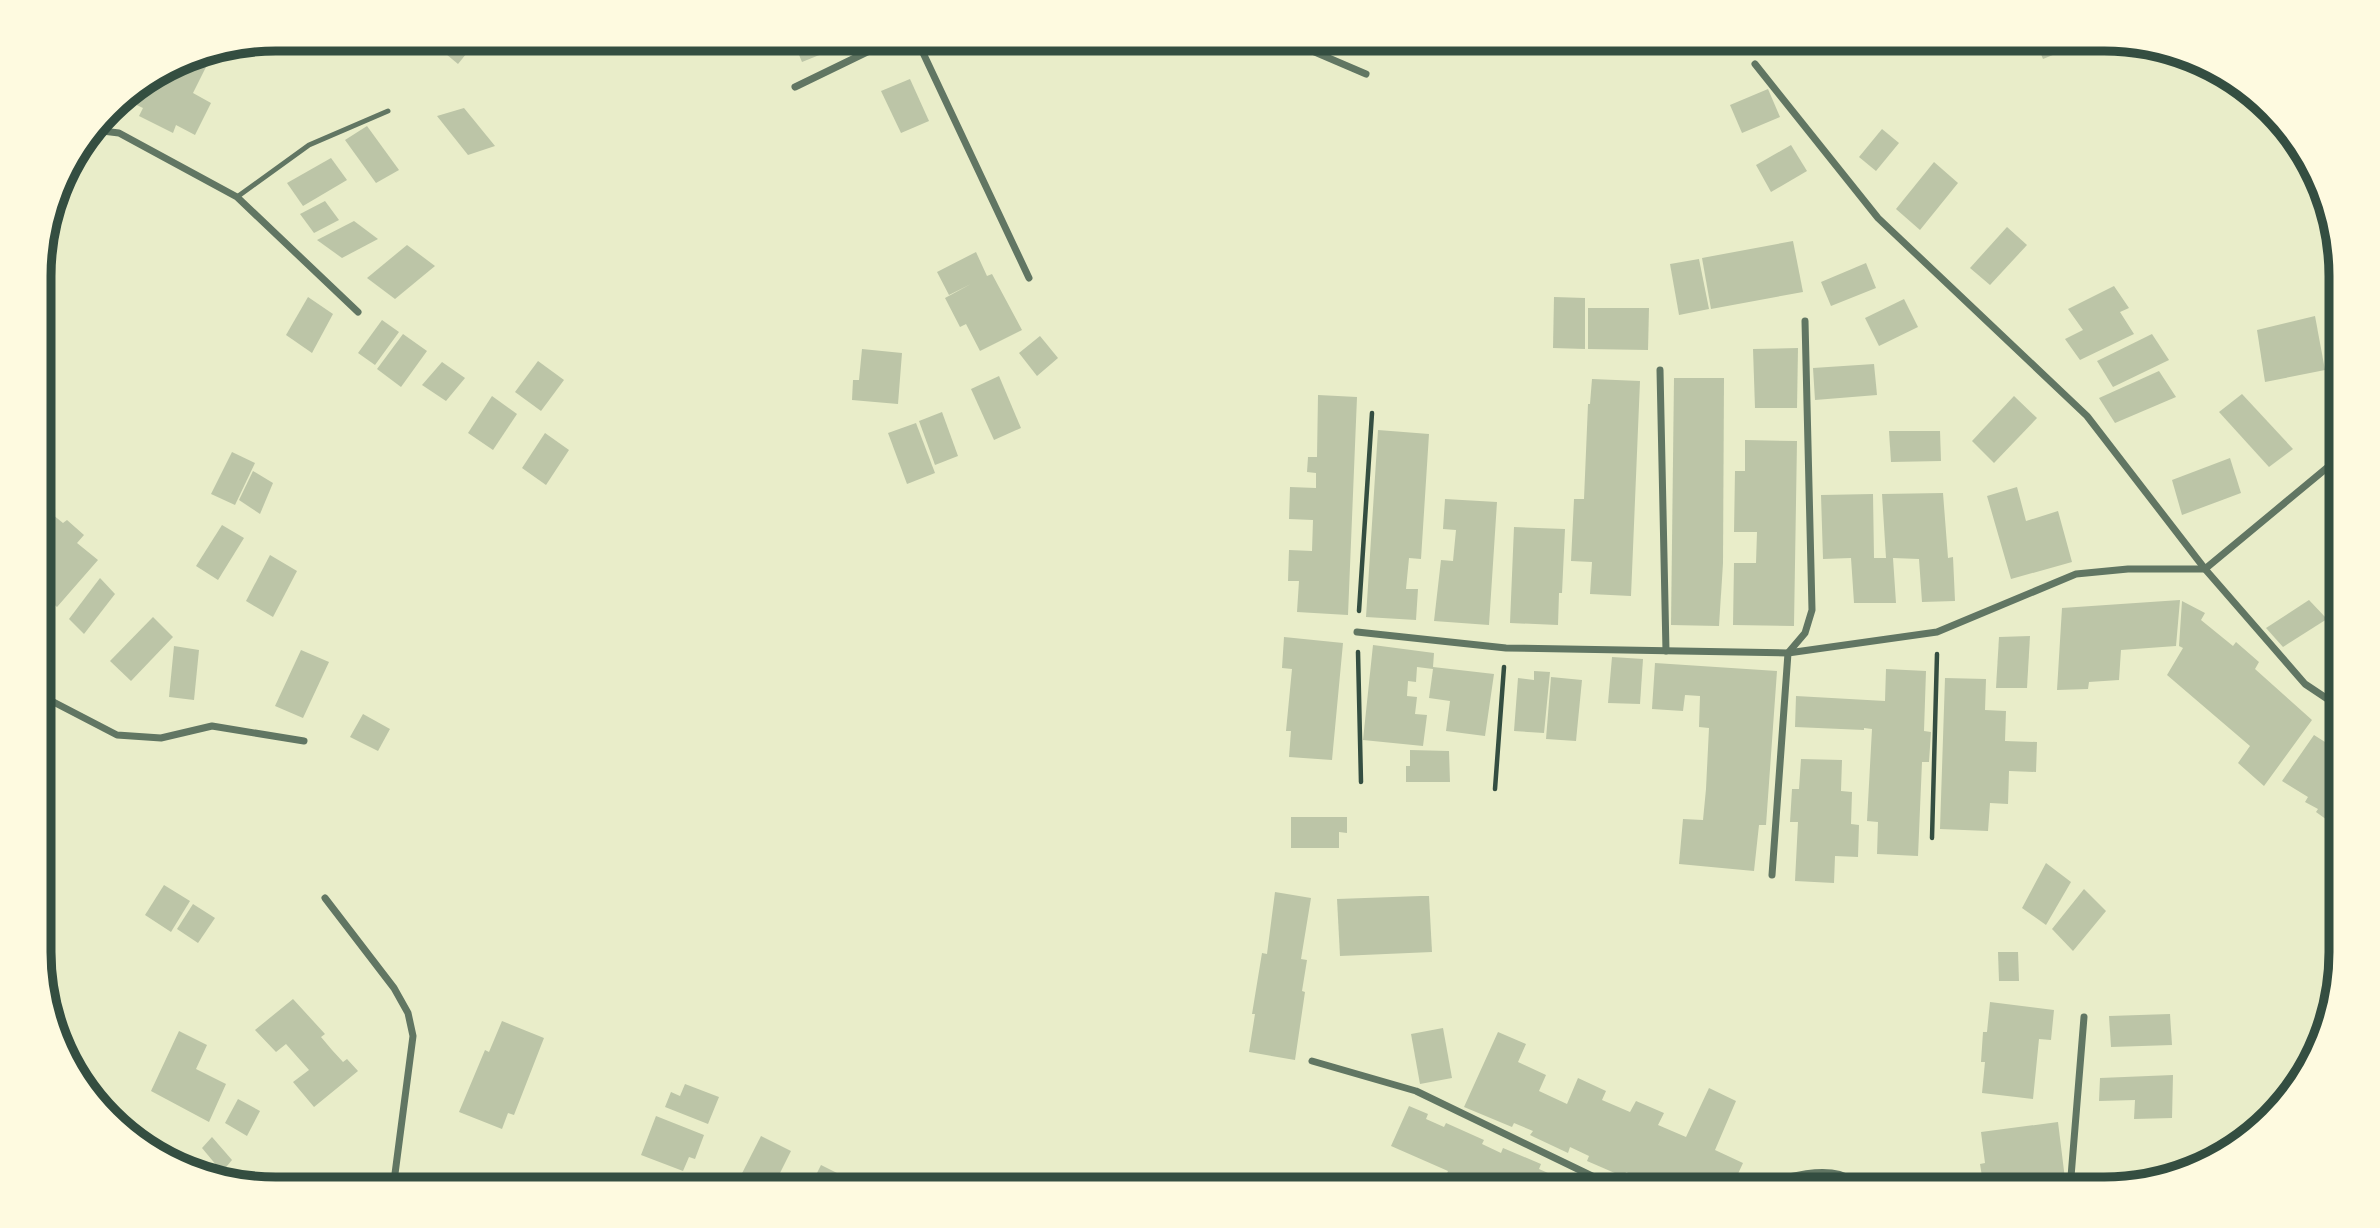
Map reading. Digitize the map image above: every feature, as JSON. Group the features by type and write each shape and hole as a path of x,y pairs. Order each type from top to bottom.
{"street":[{"path":"795,87 869,51"},
{"path":"922,51 1029,278"},
{"path":"1312,51 1366,74"},
{"path":"1755,64 1878,218 2087,416 2206,569 2305,684 2329,700"},
{"path":"104,132 119,134 237,197 358,312"},
{"path":"1772,875 1788,653 1805,633 1812,610 1805,321"},
{"path":"1660,370 1666,651"},
{"path":"1357,632 1506,648 1788,653 1937,632 2076,574 2128,569 2206,569 2329,466"},
{"path":"51,701 117,735 161,738 212,726 304,741"},
{"path":"325,898 394,988 408,1013 413,1036 395,1177"},
{"path":"2071,1177 2084,1017"},
{"path":"1312,1061 1416,1091 1594,1177"},
{"path":"1790,1177 1833,1172 1844,1177"}],"lane":[{"path":"237,197 309,145 388,111"}],"path":[{"path":"1361,782 1357,632 1372,413"},
{"path":"1931,838 1937,632"},
{"path":"1495,789 1506,648"}],"building":[{"path":"442,51 468,51 458,64"},
{"path":"797,51 829,51 802,62"},
{"path":"2040,51 2063,51 2043,59"},
{"path":"208,63 193,93 211,103 195,135 176,125 173,133 139,116 143,108 132,103 176,74"},
{"path":"910,79 929,121 901,133 881,91"},
{"path":"1768,89 1780,117 1742,133 1730,105"},
{"path":"464,108 495,146 468,155 437,116"},
{"path":"367,126 399,170 376,183 345,140"},
{"path":"1882,129 1899,143 1876,171 1859,157"},
{"path":"1791,145 1807,171 1771,192 1756,165"},
{"path":"331,158 347,180 303,206 287,183"},
{"path":"1934,162 1958,183 1920,230 1896,209"},
{"path":"325,201 339,220 314,233 300,214"},
{"path":"354,221 378,239 342,258 317,240"},
{"path":"2007,227 2027,245 1990,285 1970,268"},
{"path":"1793,241 1803,292 1711,309 1702,258"},
{"path":"407,245 435,266 395,299 367,278"},
{"path":"976,252 987,276 992,274 1022,330 980,351 966,324 960,327 945,298 971,284 949,295 937,272"},
{"path":"1699,259 1709,309 1679,315 1670,264"},
{"path":"1866,263 1876,288 1831,306 1821,282"},
{"path":"2114,286 2129,308 2120,312 2134,334 2080,360 2065,339 2083,330 2068,309"},
{"path":"308,297 333,314 312,353 286,335"},
{"path":"1554,297 1585,298 1585,349 1553,348"},
{"path":"1904,299 1918,327 1879,346 1865,318"},
{"path":"1588,308 1649,308 1648,350 1588,349"},
{"path":"2315,316 2325,370 2265,382 2257,330"},
{"path":"382,320 399,332 375,365 358,353"},
{"path":"403,334 427,351 401,387 377,369"},
{"path":"2152,334 2169,360 2113,387 2097,361"},
{"path":"1040,336 1058,358 1037,376 1019,353"},
{"path":"1798,348 1797,408 1755,408 1753,349"},
{"path":"862,349 902,353 898,404 852,400 853,380 859,380"},
{"path":"538,361 564,380 541,411 515,392"},
{"path":"442,362 465,378 446,401 422,385"},
{"path":"1874,364 1877,395 1815,400 1813,368"},
{"path":"2159,371 2176,397 2115,423 2099,398"},
{"path":"999,376 1021,428 994,440 971,389"},
{"path":"1674,378 1724,378 1723,563 1719,626 1671,625"},
{"path":"1592,379 1640,381 1631,596 1590,594 1592,562 1571,561 1574,499 1584,499 1588,404"},
{"path":"2242,394 2293,449 2269,467 2219,412"},
{"path":"1318,395 1357,397 1348,615 1297,612 1299,581 1288,581 1289,550 1312,551 1313,520 1289,519 1290,487 1316,488 1316,473 1307,472 1308,457 1317,457"},
{"path":"492,396 517,414 493,450 468,433"},
{"path":"2014,396 2037,418 1994,463 1972,441"},
{"path":"942,412 958,456 935,465 919,421"},
{"path":"916,423 935,473 907,484 888,433"},
{"path":"1378,430 1429,434 1421,559 1409,558 1406,589 1418,589 1416,620 1366,617"},
{"path":"1889,431 1940,431 1941,461 1891,462"},
{"path":"545,433 569,450 546,485 522,468"},
{"path":"1745,440 1797,441 1794,626 1733,625 1734,563 1756,563 1757,532 1734,532 1735,471 1745,471"},
{"path":"232,452 255,463 235,505 211,494"},
{"path":"2230,458 2241,493 2182,515 2172,480"},
{"path":"253,471 273,483 260,514 239,500"},
{"path":"2017,487 2026,521 2058,511 2072,562 2011,579 1987,496"},
{"path":"1943,493 1948,558 1953,557 1955,601 1922,602 1919,559 1893,558 1896,603 1854,603 1851,558 1823,559 1821,495 1873,494 1874,558 1886,558 1882,494"},
{"path":"1445,499 1497,502 1489,625 1434,621 1441,560 1453,561 1456,530 1443,529"},
{"path":"51,513 63,523 67,520 84,535 77,543 98,560 57,607 51,602"},
{"path":"222,525 244,538 218,580 196,566"},
{"path":"1514,527 1565,529 1558,625 1510,623"},
{"path":"270,555 297,571 273,617 246,601"},
{"path":"100,578 115,594 84,634 69,619"},
{"path":"2180,600 2176,646 2121,650 2119,680 2089,682 2088,689 2057,690 2062,608"},
{"path":"2309,600 2327,619 2283,647 2266,628"},
{"path":"2182,601 2205,613 2201,620 2233,646 2236,642 2259,662 2255,669 2312,720 2264,786 2238,763 2250,746 2167,675 2183,648 2179,646"},
{"path":"153,617 173,637 131,681 110,661"},
{"path":"2030,636 2027,688 1996,688 1999,637"},
{"path":"1284,637 1343,643 1332,760 1289,757 1291,731 1286,731 1292,669 1282,668"},
{"path":"1373,645 1434,653 1433,667 1494,674 1485,736 1446,731 1450,701 1429,698 1433,669 1417,667 1416,682 1408,681 1407,696 1417,697 1415,714 1427,715 1423,746 1363,740"},
{"path":"174,646 199,650 194,700 169,697"},
{"path":"301,650 329,662 303,718 275,706"},
{"path":"1612,657 1643,659 1640,704 1608,703"},
{"path":"1655,663 1777,671 1766,825 1759,825 1754,871 1679,864 1683,819 1703,820 1709,728 1699,727 1700,696 1685,695 1683,711 1652,709"},
{"path":"1886,669 1926,671 1924,731 1931,732 1929,762 1922,762 1918,856 1877,854 1878,822 1867,821 1872,729 1795,727 1796,696 1885,701"},
{"path":"1534,671 1550,672 1544,733 1514,731 1518,678 1534,680"},
{"path":"1551,677 1582,680 1576,741 1546,739"},
{"path":"1945,678 1986,679 1985,710 2006,711 2005,741 2037,742 2036,772 2009,771 2008,804 1990,803 1988,831 1940,829"},
{"path":"363,714 390,729 378,751 350,737"},
{"path":"2314,735 2325,742 2329,739 2329,821 2316,812 2318,809 2305,802 2308,797 2282,781"},
{"path":"1410,750 1449,751 1450,782 1406,782"},
{"path":"1801,759 1842,760 1841,791 1852,792 1851,824 1859,825 1858,857 1835,856 1834,883 1795,881 1798,822 1790,822 1792,789 1799,789"},
{"path":"1291,817 1347,817 1347,833 1339,832 1339,848 1291,848"},
{"path":"2046,863 2071,882 2046,925 2022,908"},
{"path":"164,885 190,901 171,932 145,915"},
{"path":"2084,889 2106,911 2073,951 2052,929"},
{"path":"1275,892 1311,898 1301,959 1307,960 1295,1060 1249,1052 1255,1014 1252,1014 1262,953 1267,954"},
{"path":"1429,896 1432,952 1340,956 1337,899"},
{"path":"193,904 215,918 198,943 177,929"},
{"path":"1998,952 2018,952 2019,981 1999,981"},
{"path":"293,999 325,1034 321,1037 332,1050 343,1062 347,1059 358,1071 314,1107 293,1082 309,1070 286,1044 276,1052 255,1030"},
{"path":"1990,1002 2054,1010 2051,1040 2039,1039 2033,1099 1982,1093 1985,1062 1981,1062 1983,1032 1987,1032"},
{"path":"2170,1014 2172,1045 2111,1047 2109,1016"},
{"path":"502,1021 544,1038 514,1115 508,1113 502,1129 459,1112 485,1050 489,1052"},
{"path":"1443,1028 1452,1078 1420,1084 1411,1034"},
{"path":"179,1031 207,1045 196,1069 226,1084 209,1122 151,1091"},
{"path":"1498,1032 1526,1044 1518,1062 1546,1075 1539,1091 1567,1104 1578,1078 1606,1091 1602,1100 1630,1112 1636,1101 1664,1113 1658,1125 1686,1137 1709,1088 1736,1101 1715,1150 1743,1163 1737,1177 1638,1177 1626,1172 1624,1177 1587,1161 1589,1156 1570,1147 1568,1153 1530,1135 1533,1131 1514,1123 1512,1127 1464,1107"},
{"path":"2173,1075 2172,1118 2134,1119 2135,1100 2099,1101 2100,1078"},
{"path":"685,1084 719,1097 708,1124 665,1107 671,1092 680,1096"},
{"path":"238,1099 260,1111 247,1136 225,1123"},
{"path":"1409,1106 1428,1114 1426,1119 1444,1127 1446,1123 1484,1140 1482,1144 1501,1153 1503,1148 1541,1164 1539,1169 1557,1177 1445,1177 1448,1171 1391,1146"},
{"path":"656,1116 704,1135 695,1159 689,1157 683,1171 641,1155"},
{"path":"2058,1122 2065,1177 1982,1177 1980,1164 1985,1163 1981,1132"},
{"path":"761,1136 791,1151 778,1177 740,1177"},
{"path":"212,1137 232,1160 221,1170 202,1148"},
{"path":"821,1165 845,1177 815,1177"}]}
